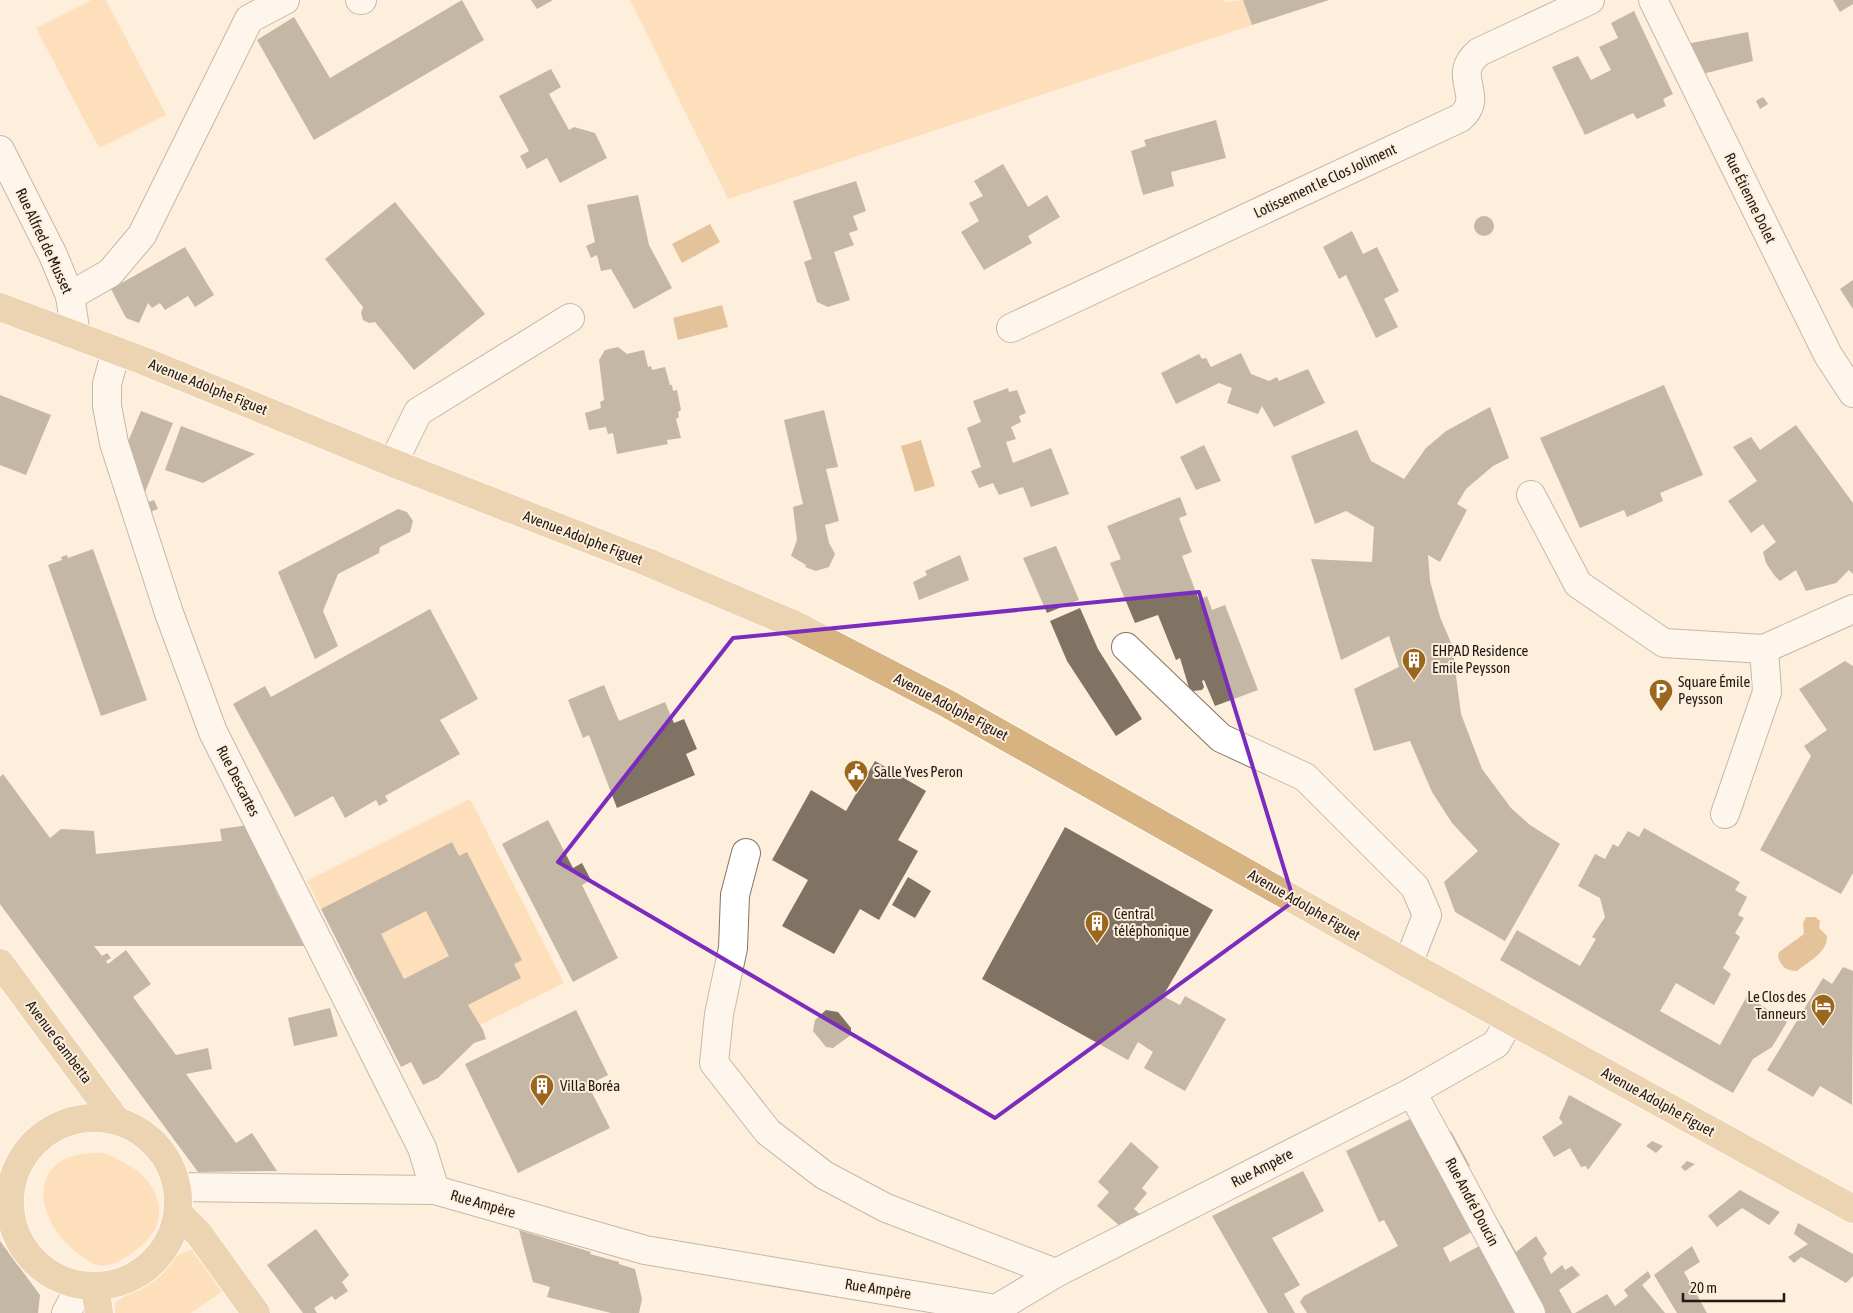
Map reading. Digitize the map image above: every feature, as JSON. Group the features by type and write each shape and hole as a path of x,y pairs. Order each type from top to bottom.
{"main road":[{"name":"Avenue Adolphe Figuet","path":"0,307 76,335 392,463 647,562 793,624 948,704 1408,964 1853,1209"},
{"name":"Avenue Gambetta","path":"0,963 117,1121"},
{"name":"Avenue Gambetta","path":"177,1200 169,1242 150,1265 125,1281 92,1295 56,1278 35,1263 19,1242 10,1218 5,1183 23,1155 41,1135 64,1122 90,1117 117,1121 138,1130 156,1145 169,1164 177,1200 254,1312"}],"street":[{"path":"70,296 110,273 142,235 249,19 285,0"},
{"name":"Lotissement le Clos Joliment","path":"1011,328 1460,118 1469,110 1471,98 1465,75 1469,60 1479,52 1590,0"},
{"name":"Rue Étienne Dolet","path":"1653,0 1828,355 1853,393"},
{"name":"Rue Alfred de Musset","path":"0,150 53,255 70,296 76,335"},
{"path":"392,463 418,412 570,318"},
{"name":"Rue Descartes","path":"116,351 107,384 108,406 114,443 169,612 213,732 422,1148 434,1190"},
{"path":"1530,495 1578,584 1664,644 1764,649 1853,609"},
{"path":"1126,647 1221,738 1305,777 1414,887 1427,915 1408,964"},
{"path":"1725,814 1767,692 1764,649"},
{"path":"746,853 735,895 733,948 719,1014 714,1063 768,1132 824,1175 886,1208 1056,1273"},
{"name":"Rue Ampère","path":"177,1200 434,1190 645,1250 996,1309 1056,1273 1412,1092 1496,1044 1510,1020"},
{"name":"Rue André Doucin","path":"1412,1092 1532,1313"},
{"path":"66,1313 92,1295"}],"highlighted area":[{"path":"1199,592 1294,901 995,1118 558,862 733,638"}],"shaded area":[{"path":"91,0 106,0 166,115 99,148 36,28"},
{"path":"630,0 1224,0 1225,2 1243,0 1252,25 728,199"},
{"path":"710,224 720,242 682,263 672,244"},
{"path":"722,305 728,327 678,340 673,318"},
{"path":"921,440 935,486 915,492 901,446"},
{"path":"470,799 564,983 401,1065 307,881"},
{"path":"1806,917 1815,917 1820,921 1819,928 1827,936 1826,942 1821,952 1812,960 1797,971 1790,970 1781,963 1778,957 1779,952 1804,934 1803,923"},
{"path":"104,1153 120,1160 143,1176 156,1195 159,1215 157,1225 145,1242 123,1259 103,1266 86,1259 63,1239 51,1222 45,1204 44,1188 49,1173 61,1162 79,1155"},
{"path":"193,1249 199,1252 227,1288 191,1313 115,1313 115,1303 180,1254"}],"building":[{"path":"462,0 484,40 314,140 257,40 294,17 330,78"},
{"path":"531,0 553,0 537,9"},
{"path":"1243,0 1329,0 1252,25"},
{"path":"1833,0 1853,0 1853,4 1840,12"},
{"path":"1634,11 1673,94 1663,99 1666,106 1637,119 1633,113 1585,135 1552,67 1578,56 1591,80 1611,70 1599,47 1618,38 1611,23"},
{"path":"1748,32 1753,61 1691,77 1676,46"},
{"path":"551,69 561,87 549,94 569,130 574,127 595,133 607,158 560,183 547,158 527,169 520,156 529,151 499,96"},
{"path":"1763,97 1768,104 1760,109 1756,101"},
{"path":"1216,120 1226,158 1171,172 1174,186 1143,195 1131,151 1146,146 1144,140"},
{"path":"1003,164 1028,207 1047,195 1060,217 1028,236 1032,243 984,270 961,232 979,221 969,203 983,196 974,181"},
{"path":"856,181 866,211 853,216 858,230 849,233 854,245 834,252 850,300 828,307 817,302 804,262 812,259 793,201"},
{"path":"638,195 649,245 672,288 634,309 611,269 601,271 597,255 591,258 586,246 595,242 587,205"},
{"path":"395,202 485,314 414,370 375,322 369,323 363,320 361,313 363,307 325,259"},
{"path":"1484,216 1491,219 1494,226 1491,233 1484,236 1477,233 1474,226 1477,219"},
{"path":"1352,231 1363,254 1377,247 1399,291 1384,299 1398,327 1376,338 1346,275 1339,279 1323,247"},
{"path":"185,247 214,295 195,307 188,296 165,310 160,303 152,308 148,303 139,323 126,318 111,289"},
{"path":"1853,280 1853,309 1840,289"},
{"path":"618,347 627,354 644,350 648,367 651,366 652,370 665,367 673,391 677,390 681,410 678,412 679,417 676,419 681,438 667,440 668,444 617,454 613,433 608,434 606,427 589,430 585,413 601,408 600,402 604,400 599,360 605,350"},
{"path":"1241,353 1251,374 1269,381 1277,377 1279,381 1308,369 1325,403 1274,427 1262,406 1258,414 1227,403 1232,388 1219,383 1176,404 1161,373 1199,354 1202,359 1206,358 1211,367"},
{"path":"1664,385 1703,475 1660,493 1663,501 1627,517 1624,510 1580,528 1540,438"},
{"path":"1008,388 1009,392 1017,390 1026,413 1019,416 1021,422 1011,427 1016,439 1006,442 1013,463 1051,448 1069,494 1031,507 1023,487 999,495 993,483 979,488 971,471 981,467 967,428 981,422 973,401"},
{"path":"0,395 51,415 26,475 0,465"},
{"name":"EHPAD Residence Emile Peysson","path":"1490,407 1509,458 1493,466 1466,489 1457,504 1467,510 1440,562 1428,555 1430,581 1440,617 1452,645 1461,714 1482,769 1511,808 1530,825 1560,844 1505,941 1455,912 1444,882 1478,851 1452,823 1432,792 1410,741 1374,751 1354,689 1399,667 1389,636 1341,660 1311,559 1372,562 1374,527 1346,511 1315,524 1291,456 1357,430 1371,461 1404,479 1426,448 1446,431"},
{"path":"824,410 838,467 826,469 839,521 825,525 829,543 835,554 829,567 816,571 805,567 806,565 791,556 797,540 793,507 803,504 784,420"},
{"path":"141,411 173,423 143,497 127,444"},
{"path":"1796,425 1853,503 1853,574 1849,570 1836,583 1806,591 1796,570 1780,581 1774,575 1766,563 1763,552 1776,542 1763,524 1751,533 1728,501 1757,481 1733,447 1751,437 1760,450"},
{"path":"181,426 255,454 203,483 165,470"},
{"path":"1204,445 1221,481 1196,490 1180,457"},
{"path":"1180,497 1187,515 1179,518 1192,552 1182,556 1199,600 1207,596 1212,610 1225,605 1258,690 1215,706 1204,680 1202,681 1204,687 1202,690 1193,691 1189,688 1180,658 1176,660 1158,615 1135,623 1110,563 1121,559 1107,526"},
{"path":"154,500 158,509 150,512 145,503"},
{"path":"398,509 407,512 413,521 410,532 380,547 379,553 338,574 323,611 338,646 315,659 278,572"},
{"path":"1056,546 1079,600 1047,613 1023,558"},
{"path":"93,549 147,700 101,716 48,565 62,560 61,557 67,555 68,558"},
{"path":"960,555 969,580 919,600 913,582 927,575 925,571"},
{"path":"1080,608 1098,649 1142,719 1116,736 1067,661 1050,621"},
{"path":"430,609 478,699 440,720 460,754 385,796 388,801 379,806 376,800 345,818 333,796 295,817 233,704 265,686 271,697"},
{"path":"1845,661 1853,666 1853,873 1841,894 1760,850 1811,756 1804,746 1827,730 1799,689"},
{"path":"604,685 619,721 665,702 674,723 684,719 697,749 686,754 695,775 617,808 589,735 583,738 568,700"},
{"path":"875,761 926,791 898,840 918,851 879,920 860,909 834,954 782,926 808,880 772,860 811,790 846,811"},
{"path":"3,774 50,838 61,829 94,831 96,854 222,841 220,829 249,825 280,887 274,887 304,946 94,946 102,956 107,953 111,958 106,961 108,964 126,950 151,984 133,997 176,1055 208,1048 212,1069 186,1074 236,1143 252,1133 277,1171 198,1172 0,904 0,777"},
{"path":"548,820 573,868 582,863 591,880 582,885 618,958 573,982 502,844"},
{"name":"Central téléphonique","path":"1065,827 1213,910 1163,996 1180,1005 1185,996 1226,1019 1185,1091 1144,1068 1153,1052 1138,1042 1128,1060 982,979"},
{"path":"1644,828 1740,882 1735,890 1747,897 1738,915 1744,918 1735,933 1740,937 1723,968 1731,974 1714,1005 1676,983 1660,1011 1720,1045 1747,996 1787,1022 1772,1047 1753,1059 1733,1093 1500,960 1517,930 1580,966 1596,939 1592,937 1605,917 1600,898 1578,886 1595,854 1605,859 1613,844 1618,847 1628,831 1639,837"},
{"path":"452,842 459,856 467,852 522,960 514,964 521,978 468,1005 483,1030 486,1039 474,1043 438,1078 423,1085 411,1062 401,1067 321,909","holes":["426,911 449,956 404,979 381,934"]},
{"path":"908,877 931,891 915,918 892,905"},
{"name":"Le Clos des Tanneurs","path":"1843,967 1853,971 1852,1105 1820,1086 1813,1097 1767,1070 1823,978 1832,984"},
{"path":"330,1008 338,1036 294,1046 288,1018"},
{"name":"Villa Boréa","path":"576,1010 608,1075 588,1085 610,1128 518,1173 465,1064"},
{"path":"826,1010 838,1012 851,1028 851,1035 833,1048 826,1047 813,1031 815,1020"},
{"path":"1569,1095 1622,1124 1588,1170 1586,1166 1581,1167 1570,1148 1554,1157 1542,1137 1563,1123 1559,1118"},
{"path":"1412,1118 1473,1231 1443,1248 1450,1262 1481,1245 1517,1313 1307,1313 1300,1302 1304,1296 1398,1246 1384,1220 1379,1222 1346,1151"},
{"path":"1451,1131 1470,1166 1458,1172 1440,1137"},
{"path":"1652,1141 1663,1146 1656,1153 1646,1146"},
{"path":"1131,1142 1159,1167 1142,1188 1147,1193 1134,1209 1143,1217 1121,1227 1097,1206 1109,1192 1098,1182"},
{"path":"1687,1161 1695,1164 1685,1171 1681,1167"},
{"path":"1303,1171 1324,1211 1272,1238 1300,1285 1284,1294 1295,1313 1268,1313 1212,1216"},
{"path":"1740,1190 1780,1212 1769,1225 1742,1208 1717,1227 1708,1216"},
{"path":"1798,1223 1853,1254 1853,1276 1846,1283 1801,1257 1794,1263 1788,1257 1808,1244 1794,1234"},
{"path":"1501,1225 1516,1252 1536,1236 1547,1254 1543,1258 1551,1274 1562,1265 1565,1270 1572,1266 1580,1275 1559,1290 1572,1313 1535,1313 1490,1231"},
{"path":"316,1229 349,1275 342,1282 348,1291 335,1300 332,1296 314,1308 317,1313 303,1313 267,1265"},
{"path":"519,1230 591,1252 590,1254 619,1262 619,1264 635,1269 642,1299 639,1313 611,1313 547,1297 550,1287 533,1282"},
{"path":"0,1241 40,1295 38,1313 0,1313"},
{"path":"1692,1246 1700,1262 1684,1272 1707,1313 1677,1313 1654,1275"},
{"path":"1648,1271 1651,1277 1642,1285 1665,1313 1575,1313 1607,1294 1615,1306 1628,1296 1624,1290"}],"place":[{"name":"EHPAD Residence Emile Peysson","path":"1414,681"},
{"name":"Square Émile Peysson","path":"1661,712"},
{"name":"Salle Yves Peron","path":"856,793"},
{"name":"Central téléphonique","path":"1097,944"},
{"name":"Le Clos des Tanneurs","path":"1823,1027"},
{"name":"Villa Boréa","path":"542,1107"}]}
